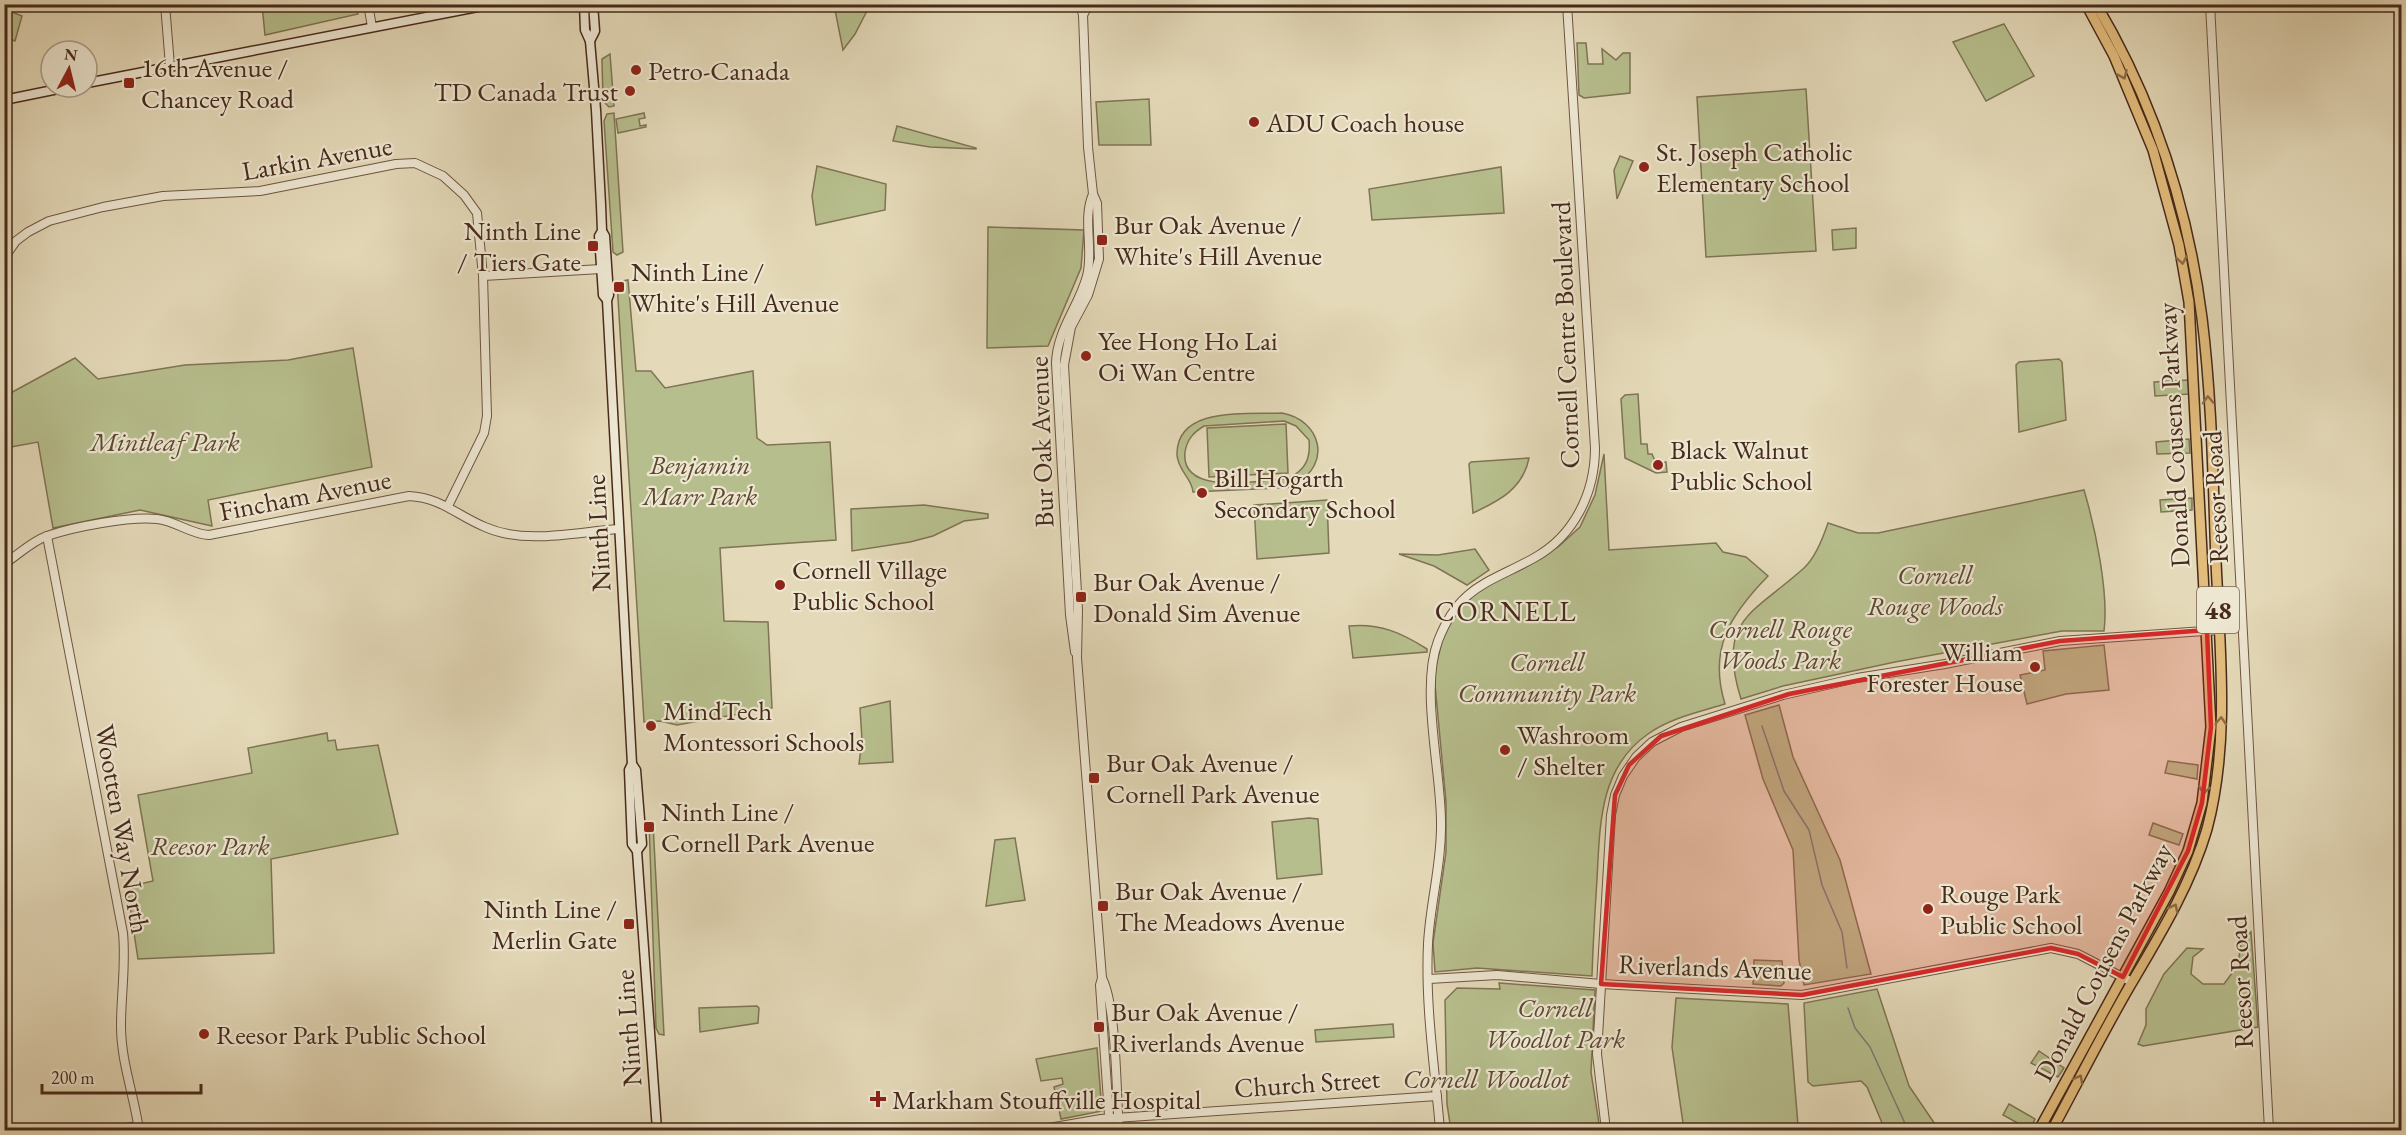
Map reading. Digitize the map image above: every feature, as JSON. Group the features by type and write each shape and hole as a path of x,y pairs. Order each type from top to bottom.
{"main road":[{"path":"99,81 493,4"},
{"name":"Ninth Line","path":"584,4 585,30 590,41 602,231 605,236 609,296 607,300 618,529 632,764 628,770 632,844 637,851 657,1131"},
{"name":"Ninth Line","path":"590,41 596,31 593,4"},
{"name":"Donald Cousens Parkway","path":"2038,1131 2123,977 2188,851 2202,803 2211,727 2189,302 2179,245 2159,170 2133,99 2114,56 2086,4"},
{"name":"Donald Cousens Parkway","path":"2052,1131 2132,982 2165,926 2206,830 2215,792 2222,718 2206,355 2187,235 2175,185 2143,96 2096,4"},
{"path":"4,100 39,93"},
{"name":"Ninth Line","path":"602,231 599,236 601,269 603,295 607,300"}],"street":[{"path":"165,4 170,66"},
{"path":"368,4 372,27"},
{"name":"Bur Oak Avenue","path":"1080,4 1083,15 1082,46 1093,194 1097,203 1099,259 1091,288 1071,327 1064,365 1078,610 1077,658 1102,978 1106,986 1111,1022 1114,1118 1110,1131"},
{"name":"Bur Oak Avenue","path":"1083,15 1089,4"},
{"name":"Cornell Centre Boulevard","path":"1440,1131 1428,936 1441,831 1431,687 1436,646 1450,617 1467,596 1498,574 1539,555 1563,535 1584,505 1594,472 1594,440 1567,4"},
{"name":"Reesor Road","path":"2210,4 2269,1131"},
{"name":"Larkin Avenue","path":"4,258 16,241 49,221 103,207 163,196 260,191 396,164 415,163 443,176 464,195 477,213 483,276 487,416 484,433 448,506"},
{"path":"483,276 601,269"},
{"name":"Fincham Avenue","path":"4,564 47,536 116,521 154,519 174,522 198,534 209,536 409,496 429,497 485,527 507,534 531,536 618,529"},
{"name":"Wootten Way North","path":"47,536 123,933 125,960 121,1026 123,1059 138,1128"},
{"path":"1606,1131 1597,1060 1613,802 1629,765 1661,736 1783,695 1857,678 1945,664 2060,641 2219,630"},
{"name":"Riverlands Avenue","path":"1429,979 1497,975 1601,984 1802,995 2051,948 2078,954 2132,982"},
{"name":"Church Street","path":"1037,1131 1114,1118 1437,1096"},
{"name":"Bur Oak Avenue","path":"1114,1118 1119,1131"},
{"path":"113,1131 138,1128"}],"highlighted area":[{"path":"2207,630 2211,727 2202,803 2188,851 2123,977 2078,954 2051,948 1802,995 1601,984 1615,795 1629,765 1661,736 1789,694 2060,641"}],"green space":[{"path":"262,5 356,5 358,14 265,35"},
{"path":"834,5 870,5 855,34 843,50"},
{"path":"12,12 22,16 15,41 5,37 8,13"},
{"path":"2004,24 2034,76 1986,101 1953,42"},
{"path":"1577,43 1586,43 1588,64 1603,64 1602,49 1616,60 1623,53 1630,53 1630,93 1584,98 1579,95"},
{"path":"610,54 614,106 609,107 603,101 602,59"},
{"path":"1806,89 1816,251 1706,257 1697,97"},
{"path":"1149,99 1151,145 1099,145 1096,102"},
{"path":"614,113 623,252 617,255 613,252 604,121 607,114"},
{"path":"644,113 645,118 639,119 640,126 646,125 646,127 618,133 616,119"},
{"path":"897,126 976,149 930,147 893,141"},
{"path":"1620,156 1633,161 1617,199 1614,170"},
{"path":"817,166 886,184 885,210 816,225 812,196"},
{"path":"1501,167 1504,213 1372,220 1369,189"},
{"path":"988,227 1084,230 1081,268 1048,346 987,348"},
{"path":"1856,228 1856,248 1833,250 1832,230"},
{"name":"Benjamin Marr Park","path":"628,280 636,371 651,371 665,388 753,371 757,438 767,445 830,442 836,540 720,548 724,621 768,622 772,708 677,725 660,721 644,722 617,282"},
{"name":"Mintleaf Park","path":"353,348 372,467 208,500 212,526 140,510 53,528 38,442 5,448 5,396 75,358 98,379 185,365 288,360"},
{"path":"2059,359 2062,362 2066,420 2019,432 2016,365 2019,362"},
{"path":"2188,380 2189,394 2155,396 2154,382"},
{"path":"1638,394 1641,444 1647,444 1648,454 1652,454 1656,463 1666,462 1667,472 1656,473 1625,458 1621,399 1625,395"},
{"path":"1282,413 1306,424 1317,443 1318,454 1314,465 1307,475 1296,483 1296,487 1193,492 1177,455 1180,439 1188,428 1201,420 1217,416","holes":["1284,421 1296,426 1309,440 1309,454 1302,469 1286,479 1241,483 1208,481 1195,475 1187,466 1185,452 1187,443 1194,433 1204,426"]},
{"path":"1286,424 1288,473 1209,477 1207,428"},
{"path":"2189,439 2190,453 2157,454 2156,442"},
{"name":"Cornell Community Park","path":"1604,454 1609,550 1716,543 1723,552 1746,557 1768,576 1743,605 1726,634 1719,666 1720,684 1725,704 1675,720 1648,734 1620,763 1611,781 1605,799 1599,838 1592,976 1477,968 1435,972 1433,943 1446,852 1446,802 1434,674 1443,637 1451,620 1480,587 1558,547 1580,527 1595,495"},
{"path":"1529,458 1526,469 1516,486 1492,504 1473,513 1469,464 1471,462"},
{"name":"Cornell Rouge Woods","path":"2084,490 2103,579 2104,631 2062,631 1895,662 1783,686 1741,699 1734,672 1733,651 1736,635 1744,621 1755,609 1808,564 1819,547 1828,523 1858,533 1878,533"},
{"path":"2192,498 2192,510 2161,512 2160,500"},
{"path":"1327,500 1329,553 1257,559 1254,505"},
{"path":"924,505 988,514 988,518 964,521 933,536 910,542 852,551 851,509"},
{"path":"1475,549 1489,570 1467,585 1434,566 1399,554 1438,555"},
{"path":"1349,626 1371,626 1390,630 1418,643 1427,649 1427,652 1353,658"},
{"path":"2104,645 2109,690 2066,694 2027,704 2020,675 2045,670 2043,651"},
{"path":"890,701 893,762 859,764 862,740 860,708"},
{"path":"1779,705 1793,757 1840,860 1871,974 1804,985 1799,960 1793,850 1763,779 1745,715"},
{"name":"Reesor Park","path":"327,733 328,741 335,740 337,750 378,745 398,834 271,859 274,953 138,959 127,887 153,881 138,795 252,773 248,748"},
{"path":"2168,761 2198,765 2197,779 2165,773"},
{"path":"1318,819 1322,874 1277,879 1272,822"},
{"path":"649,821 653,823 664,1035 659,1034 656,1028"},
{"path":"2153,823 2183,834 2179,845 2149,835"},
{"path":"1015,838 1025,900 986,906 995,840"},
{"path":"2251,932 2258,1027 2143,1046 2138,1044 2146,1025 2146,1009 2164,974 2187,948 2203,949 2193,957 2191,974 2203,984 2224,984 2238,965 2241,942"},
{"path":"1754,960 1782,961 1784,983 1781,986 1753,984"},
{"path":"1499,983 1595,990 1591,1072 1600,1130 1451,1130 1447,1104 1445,1000 1457,988 1500,989"},
{"path":"1877,989 1909,1086 1939,1130 1885,1130 1867,1087 1861,1081 1813,1086 1808,1082 1804,1003"},
{"path":"1676,998 1788,1004 1798,1125 1757,1130 1684,1130 1672,1047"},
{"path":"757,1006 759,1008 758,1023 700,1032 699,1008"},
{"path":"1393,1024 1394,1037 1316,1042 1315,1030"},
{"path":"1097,1048 1102,1111 1061,1119 1054,1087 1063,1084 1062,1078 1041,1081 1036,1059"},
{"path":"2039,1051 2064,1068 2058,1077 2031,1063"},
{"path":"2009,1104 2035,1119 2030,1130 2003,1115"}],"waterway":[{"path":"1762,726 1784,791 1809,830 1822,885 1842,932 1847,968"},
{"path":"1848,1008 1855,1028 1870,1047 1908,1130"}],"place":[{"name":"Petro-Canada","path":"636,70"},
{"name":"16th Avenue / Chancey Road","path":"129,83"},
{"name":"TD Canada Trust","path":"630,91"},
{"name":"ADU Coach house","path":"1254,122"},
{"name":"St. Joseph Catholic Elementary School","path":"1644,167"},
{"name":"Bur Oak Avenue / White's Hill Avenue","path":"1102,240"},
{"name":"Ninth Line / Tiers Gate","path":"593,246"},
{"name":"Ninth Line / White's Hill Avenue","path":"619,287"},
{"name":"Yee Hong Ho Lai Oi Wan Centre","path":"1086,356"},
{"name":"Black Walnut Public School","path":"1658,465"},
{"name":"Bill Hogarth Secondary School","path":"1202,493"},
{"name":"Cornell Village Public School","path":"780,585"},
{"name":"Bur Oak Avenue / Donald Sim Avenue","path":"1081,597"},
{"name":"William Forester House","path":"2035,667"},
{"name":"MindTech Montessori Schools","path":"651,726"},
{"name":"Washroom / Shelter","path":"1505,750"},
{"name":"Bur Oak Avenue / Cornell Park Avenue","path":"1094,778"},
{"name":"Ninth Line / Cornell Park Avenue","path":"649,827"},
{"name":"Bur Oak Avenue / The Meadows Avenue","path":"1103,906"},
{"name":"Rouge Park Public School","path":"1928,909"},
{"name":"Ninth Line / Merlin Gate","path":"629,924"},
{"name":"Bur Oak Avenue / Riverlands Avenue","path":"1099,1027"},
{"name":"Reesor Park Public School","path":"204,1034"},
{"name":"Markham Stouffville Hospital","path":"878,1099"}],"district":[{"name":"CORNELL","path":"1506,611"}],"park label":[{"name":"Cornell Rouge Woods Park","path":"1780,644"},
{"name":"Cornell Woodlot Park","path":"1555,1022"},
{"name":"Cornell Woodlot","path":"1486,1078"}]}
